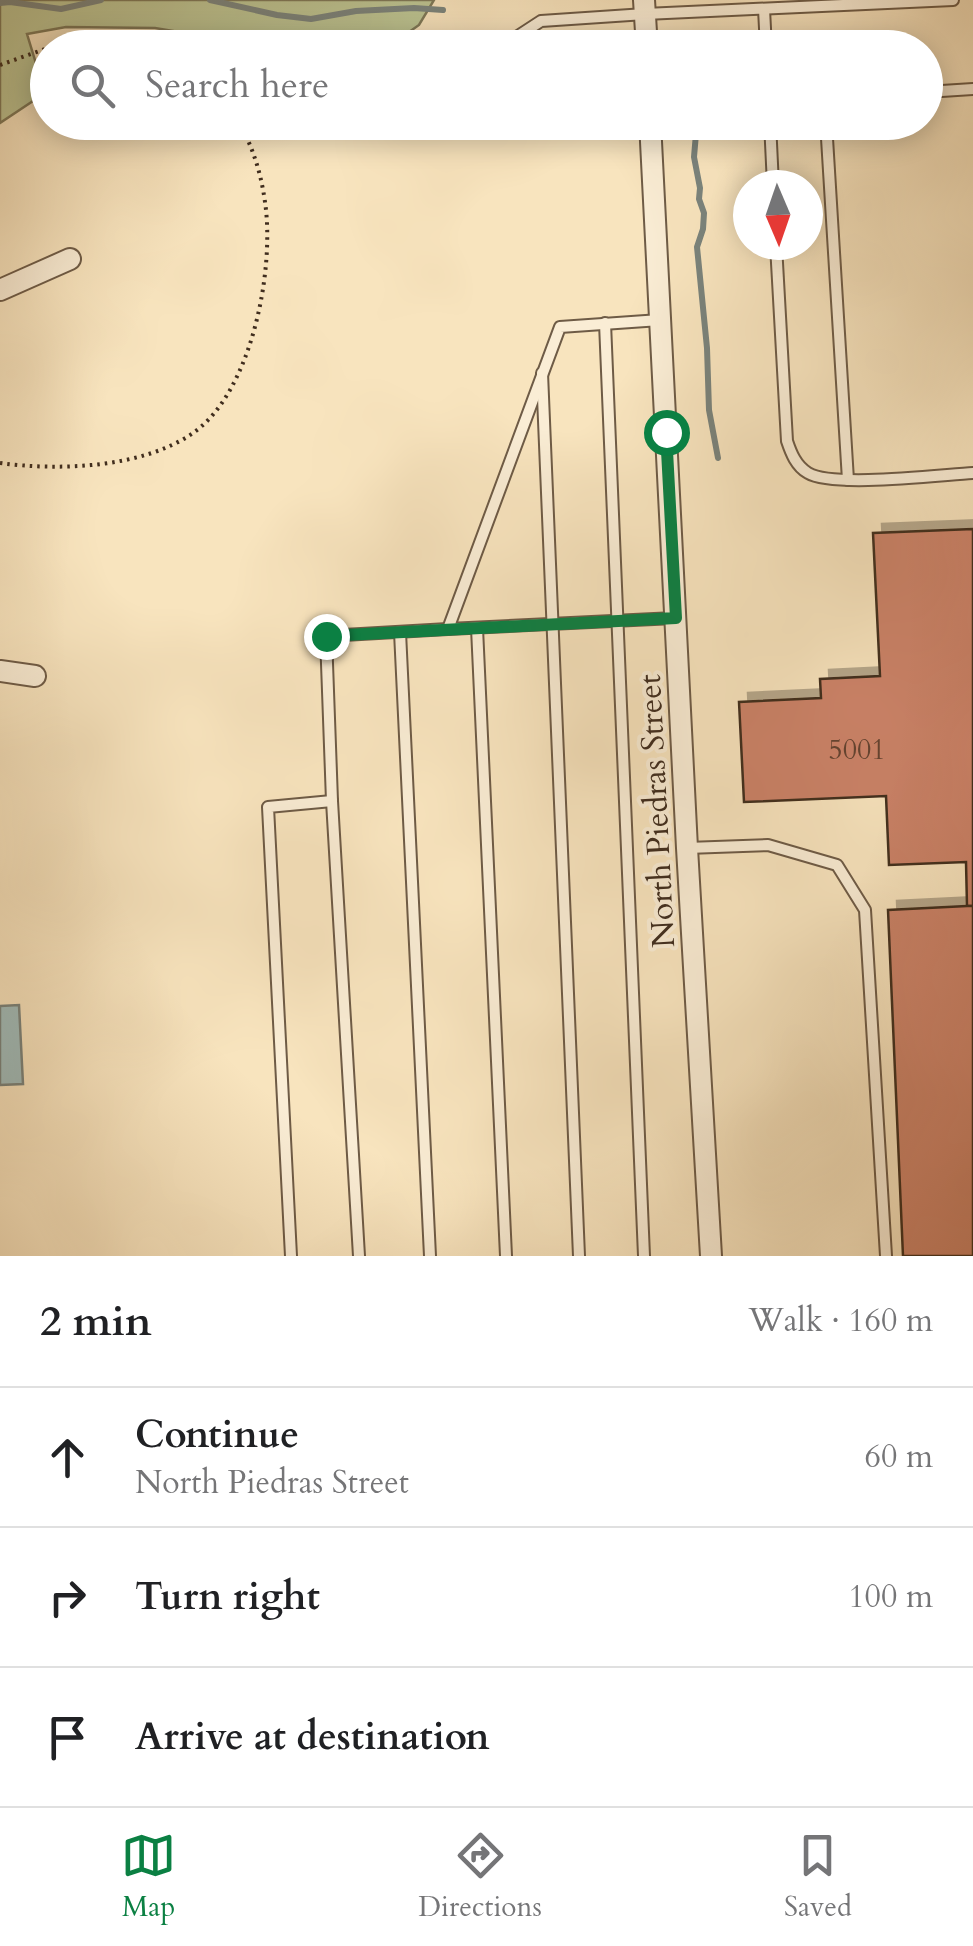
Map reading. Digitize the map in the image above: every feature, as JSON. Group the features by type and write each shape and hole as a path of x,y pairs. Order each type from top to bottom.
{"street":[{"name":"North Piedras Street","path":"651,140 711,1256"},
{"path":"0,290 70,259"},
{"path":"0,672 35,676"}],"lane":[{"path":"527,30 541,21 644,7 764,9 953,0"},
{"path":"764,9 765,30"},
{"path":"943,91 973,89"},
{"path":"771,140 772,170"},
{"path":"827,140 848,480"},
{"path":"777,260 786,441 804,471 821,479 848,480 973,473"},
{"path":"448,629 560,327 660,320"},
{"path":"605,323 644,1256"},
{"path":"542,374 579,1256"},
{"path":"359,1256 326,636 676,618"},
{"path":"476,628 506,1256"},
{"path":"400,632 430,1256"},
{"path":"291,1256 268,806 332,801"},
{"path":"687,848 768,845 837,865 865,910 886,1256"}],"path":[{"path":"0,66 30,55"},
{"path":"0,463 78,466 135,458 163,450 196,432 223,402 251,343 262,296 266,206 249,140"}],"green space":[{"path":"0,0 434,0 412,30 30,30 30,103 0,123"}],"water":[{"path":"19,1005 23,1084 0,1085 0,1006"}],"building":[{"path":"973,529 973,906 967,906 966,862 889,865 886,796 744,802 739,702 821,698 820,679 880,676 873,533"},
{"path":"973,906 973,1256 903,1256 888,910"}],"waterway":[{"path":"0,3 61,9 101,0"},
{"path":"210,0 311,19 356,11 443,10"},
{"path":"695,140 694,157 704,213 697,247 709,410 718,458"}],"route":[{"path":"326,636 676,618 666,432"}]}
